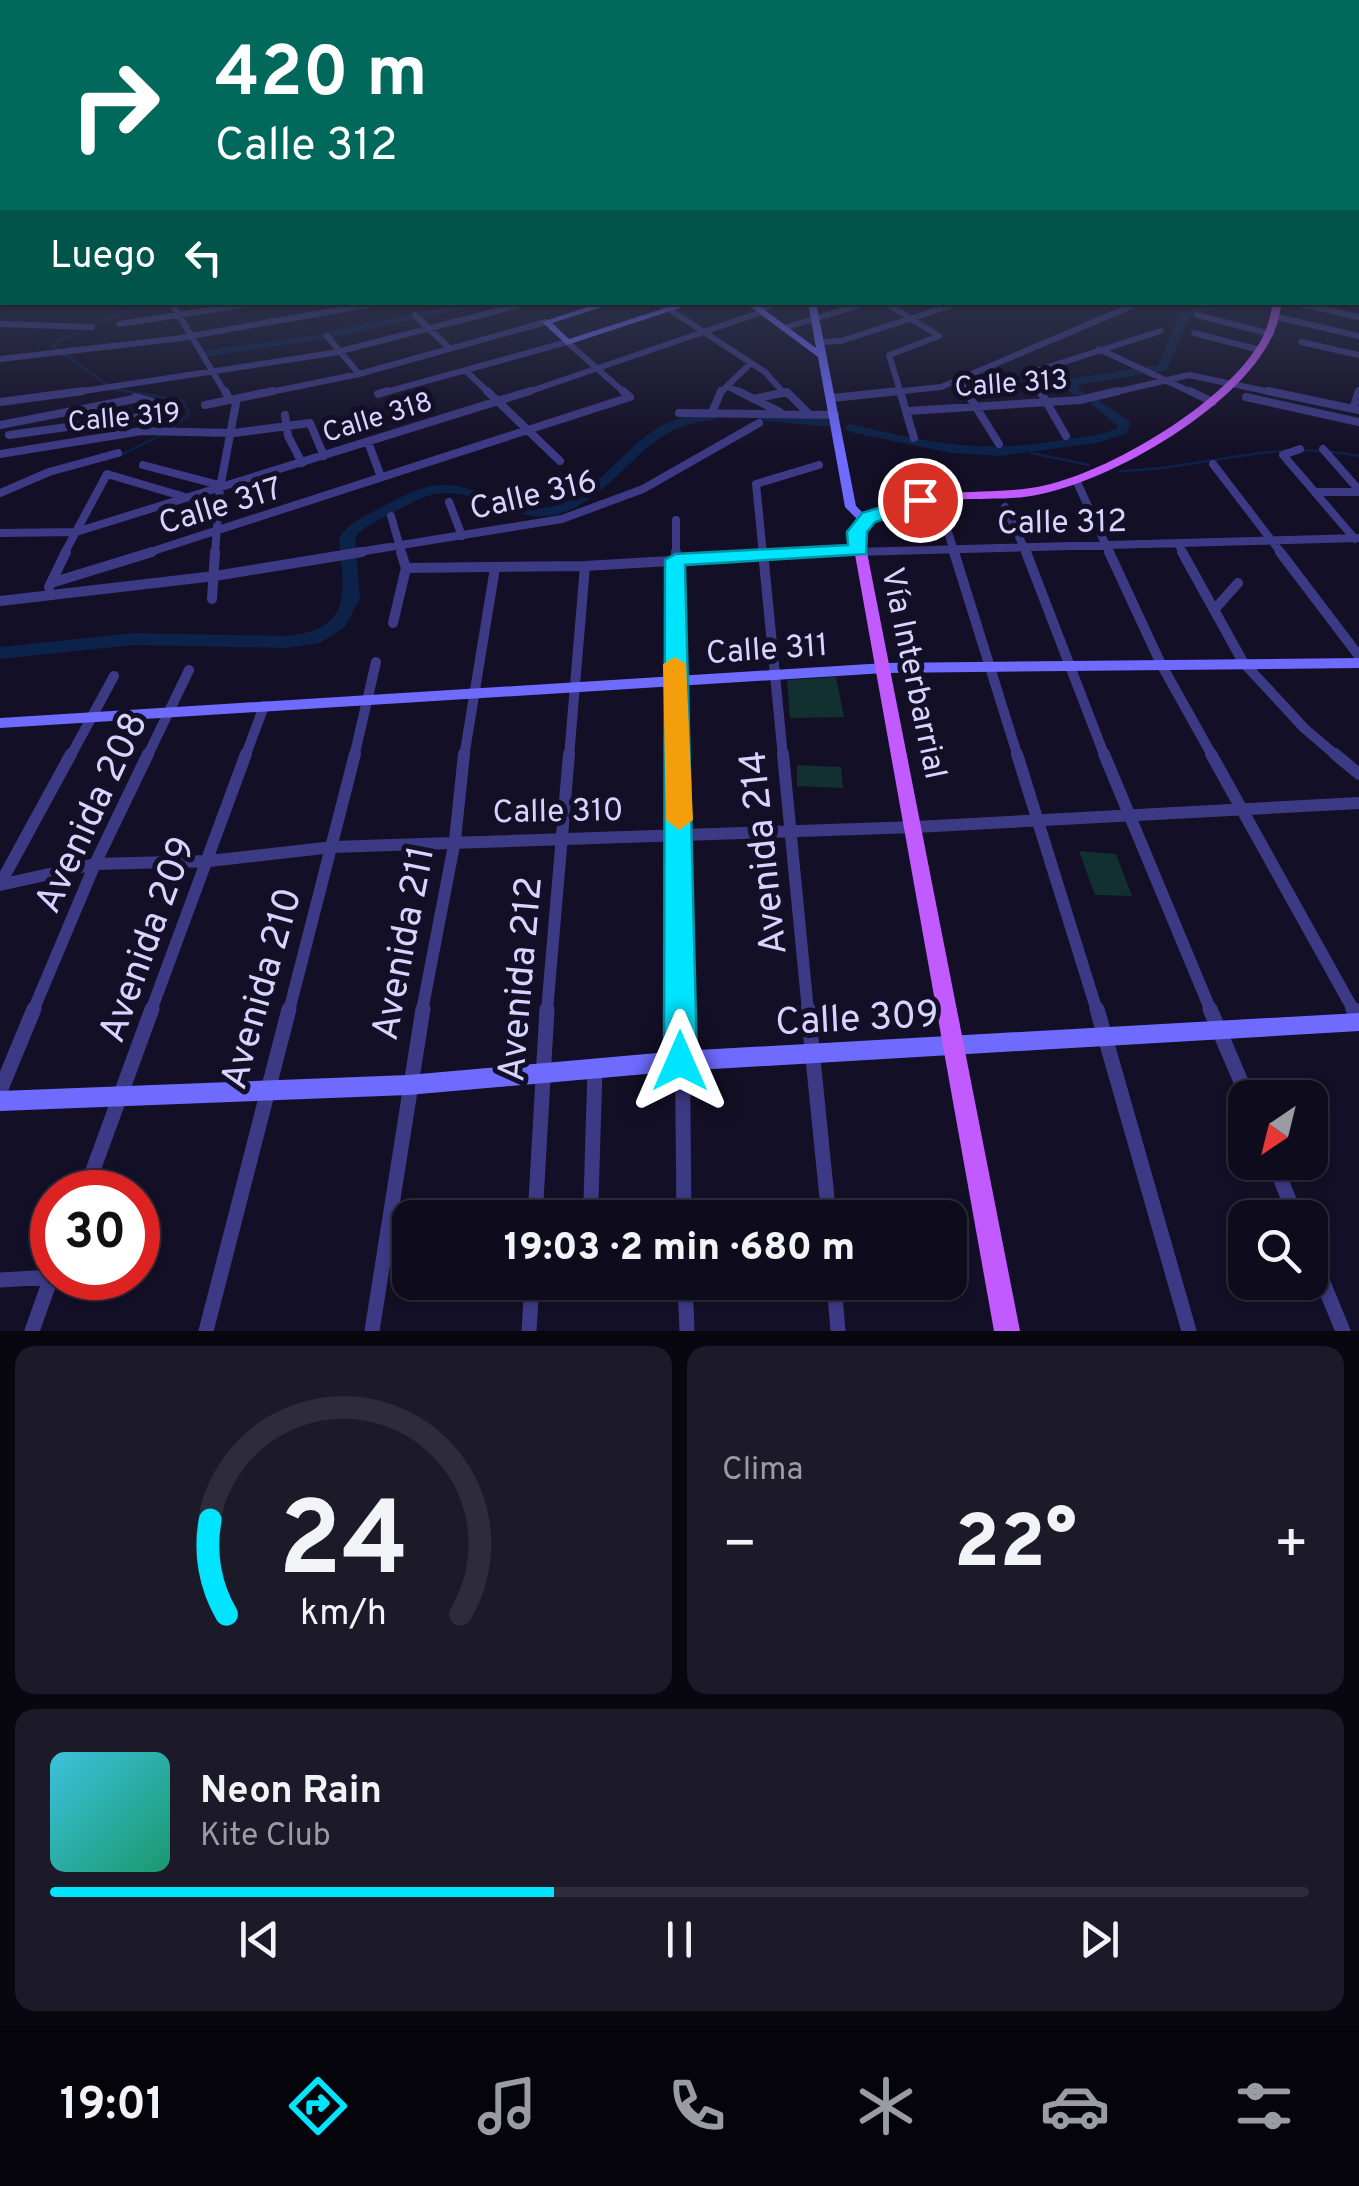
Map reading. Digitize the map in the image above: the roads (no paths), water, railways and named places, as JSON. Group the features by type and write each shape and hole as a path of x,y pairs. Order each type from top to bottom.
{"main road":[{"path":"865,521 906,502 1010,496 1076,480 1213,402 1234,384 1275,327"},
{"name":"Vía Interbarrial","path":"865,521 857,532 858,550 916,827 952,1047 1007,1331"}],"street":[{"path":"183,327 233,401 234,433 220,487 212,599"},
{"path":"0,360 189,337 238,327"},
{"path":"429,327 450,348"},
{"path":"0,402 216,374 338,352 442,327"},
{"path":"205,405 359,374 527,327"},
{"path":"551,327 595,371"},
{"path":"378,394 614,327"},
{"path":"697,327 765,372 782,391"},
{"name":"Calle 318","path":"0,533 76,532 595,371 714,327"},
{"path":"816,327 851,508 865,521"},
{"path":"819,342 841,341 883,327"},
{"path":"914,438 889,355 934,339 938,333 927,327"},
{"path":"832,398 900,393 959,380 1086,327"},
{"path":"1243,327 1271,334"},
{"path":"1320,327 1359,336"},
{"path":"784,328 823,356"},
{"path":"1066,436 1030,373 1161,331"},
{"path":"1194,333 1260,350"},
{"path":"326,336 359,374"},
{"path":"1301,342 1359,356"},
{"path":"1099,349 1213,402"},
{"path":"713,410 724,388 749,365"},
{"path":"466,371 560,461"},
{"name":"Calle 317","path":"51,583 215,534 630,397 595,371"},
{"name":"Calle 313","path":"908,411 1080,400 1194,376 1356,409"},
{"path":"959,380 999,444"},
{"path":"724,388 758,398 780,412"},
{"path":"104,389 157,401 162,414 160,430"},
{"path":"1356,409 1359,390"},
{"path":"758,398 782,391 791,393 808,414"},
{"path":"0,425 139,398"},
{"path":"1246,398 1359,422"},
{"path":"678,412 834,415"},
{"path":"10,435 162,414"},
{"path":"285,415 302,464"},
{"name":"Calle 319","path":"2,454 160,430 234,433 313,423 324,456"},
{"path":"2,454 10,424"},
{"name":"Calle 316","path":"0,601 215,576 562,519 618,500 759,424"},
{"path":"0,493 38,475 117,456 123,434"},
{"path":"368,442 382,477"},
{"path":"1300,449 1284,455 1357,540"},
{"path":"1323,449 1359,491"},
{"name":"Avenida 214","path":"819,464 756,484 827,1200"},
{"path":"1214,464 1359,659"},
{"path":"143,465 220,487"},
{"path":"44,597 107,474 188,498"},
{"path":"1076,480 1162,664 1359,1021"},
{"path":"1318,492 1359,491"},
{"path":"449,502 462,536"},
{"path":"1005,508 1072,666 1128,816 1241,1080"},
{"path":"942,513 1106,1039 1189,1331"},
{"path":"391,516 406,568 392,623"},
{"path":"676,520 684,1200"},
{"name":"Calle 312","path":"406,568 585,566 952,547 1357,540"},
{"path":"1178,544 1243,662 1304,728 1359,774"},
{"name":"Avenida 212","path":"536,1200 542,1072 585,566"},
{"name":"Avenida 211","path":"372,1331 408,1085 455,840 472,694 495,568"},
{"path":"1214,610 1238,583"},
{"name":"Calle 311","path":"0,723 885,668 1359,659"},
{"name":"Avenida 210","path":"206,1331 265,1090 333,846 376,662"},
{"name":"Avenida 208","path":"0,1090 95,864 189,670"},
{"path":"0,884 114,676"},
{"name":"Avenida 209","path":"94,1170 264,706"},
{"name":"Calle 310","path":"0,884 95,864 209,861 333,846 916,827 1357,806"},
{"name":"Calle 309","path":"0,1100 408,1085 680,1061 1222,1033 1359,1021"},
{"path":"591,1200 595,1067"},
{"path":"0,1280 30,1278"},
{"path":"1328,1296 1342,1331"},
{"path":"32,1331 43,1300"},
{"path":"528,1331 531,1300"},
{"path":"686,1300 686,1331"},
{"path":"835,1300 838,1331"}],"waterway":[{"path":"58,351 53,346 59,341 90,327"},
{"path":"203,354 366,327"},
{"path":"1081,395 1072,389 1073,382 1163,368 1179,327"},
{"path":"65,355 108,385"},
{"path":"114,389 183,401 189,414 172,428"},
{"path":"850,428 951,449 1025,450 1121,431 1124,424 1096,403"},
{"path":"0,653 134,639 314,639 339,623 352,598 347,538 363,522 418,495 440,489 468,493 522,511 552,511 591,491 666,428 688,419 712,416"},
{"path":"763,417 827,423"},
{"path":"119,456 161,435"},
{"path":"1120,471 1296,450 1359,456"},
{"path":"1031,453 1089,465"}]}
